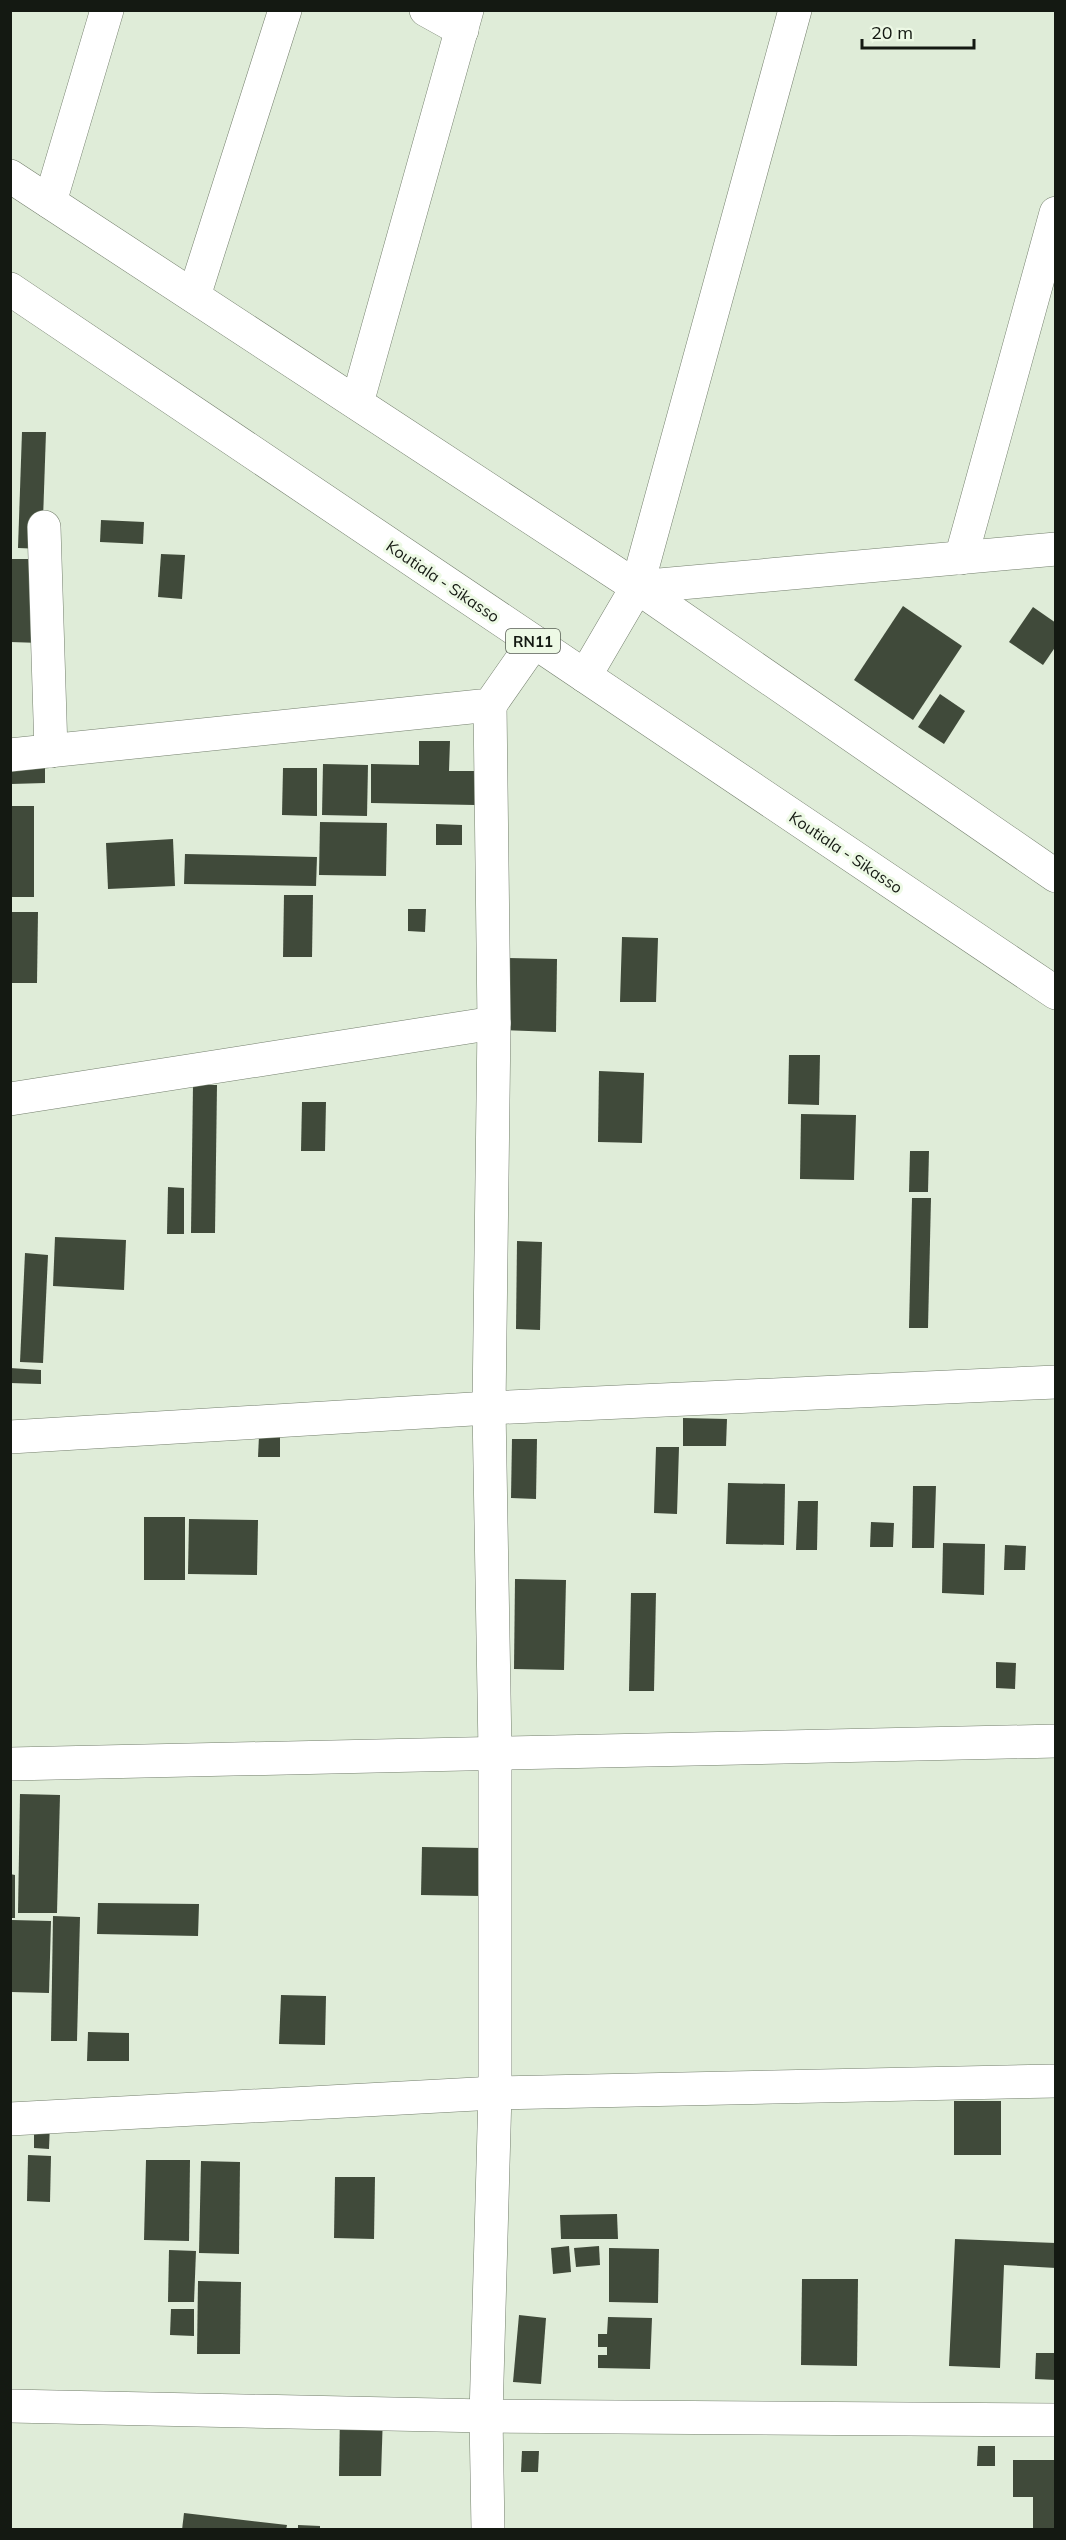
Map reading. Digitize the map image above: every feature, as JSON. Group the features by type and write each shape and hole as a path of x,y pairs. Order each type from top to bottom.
{"street":[{"path":"50,202 107,10"},
{"path":"194,296 285,10"},
{"path":"357,403 465,20 426,10"},
{"path":"585,676 637,587 795,10"},
{"path":"10,176 637,587 1056,876"},
{"path":"961,558 1056,213"},
{"name":"Koutiala - Sikasso","path":"10,289 1056,993"},
{"path":"44,527 51,751"},
{"path":"637,587 1056,549"},
{"path":"488,2529 486,2416 495,2093 495,1751 489,1408 494,1023 490,705 534,642"},
{"path":"10,755 490,705"},
{"path":"10,1099 494,1023"},
{"path":"10,1437 489,1408 1056,1382"},
{"path":"10,1764 495,1751 1056,1741"},
{"path":"10,2119 495,2093 1056,2082"},
{"path":"10,2406 486,2416 1056,2420"}],"building":[{"path":"22,432 46,432 42,549 18,548"},
{"path":"101,520 144,522 143,544 100,542"},
{"path":"161,554 185,555 182,599 158,597"},
{"path":"10,559 43,559 41,643 10,642"},
{"path":"903,606 962,646 913,720 854,680"},
{"path":"1033,607 1056,623 1056,646 1043,665 1009,642"},
{"path":"940,694 965,711 944,744 918,727"},
{"path":"419,741 450,741 449,771 475,771 475,805 371,803 371,764 419,765"},
{"path":"45,762 45,783 11,784 11,763"},
{"path":"323,764 368,765 367,816 322,815"},
{"path":"283,768 317,768 317,816 282,815"},
{"path":"10,806 34,806 34,897 10,897"},
{"path":"320,822 387,823 386,876 319,875"},
{"path":"436,824 462,825 462,845 436,845"},
{"path":"173,839 175,886 108,889 106,843"},
{"path":"185,854 317,857 316,886 184,884"},
{"path":"284,895 313,895 312,957 283,957"},
{"path":"408,909 426,909 425,932 408,931"},
{"path":"10,912 38,912 37,983 10,983"},
{"path":"622,937 658,938 656,1002 620,1002"},
{"path":"506,958 557,959 556,1032 504,1030"},
{"path":"789,1055 820,1055 819,1105 788,1104"},
{"path":"599,1071 644,1073 642,1143 598,1142"},
{"path":"193,1085 217,1085 215,1233 191,1233"},
{"path":"302,1102 326,1102 325,1151 301,1151"},
{"path":"801,1114 856,1115 854,1180 800,1179"},
{"path":"910,1151 929,1151 928,1192 909,1192"},
{"path":"168,1187 184,1188 184,1234 167,1234"},
{"path":"912,1198 931,1198 928,1328 909,1328"},
{"path":"55,1237 126,1240 124,1290 53,1286"},
{"path":"517,1241 542,1242 540,1330 516,1329"},
{"path":"25,1253 48,1255 43,1363 20,1362"},
{"path":"10,1368 41,1370 41,1384 10,1383"},
{"path":"683,1418 727,1419 726,1446 683,1446"},
{"path":"259,1436 280,1436 280,1457 258,1457"},
{"path":"512,1439 537,1439 536,1499 511,1498"},
{"path":"656,1447 679,1447 677,1514 654,1513"},
{"path":"728,1483 785,1484 784,1545 726,1544"},
{"path":"913,1486 936,1486 934,1548 912,1548"},
{"path":"798,1501 818,1501 817,1550 796,1550"},
{"path":"144,1517 185,1517 185,1580 144,1580"},
{"path":"189,1519 258,1520 257,1575 188,1574"},
{"path":"871,1522 894,1523 893,1547 870,1547"},
{"path":"943,1543 985,1544 984,1595 942,1593"},
{"path":"1005,1545 1026,1546 1025,1570 1004,1570"},
{"path":"515,1579 566,1580 564,1670 514,1669"},
{"path":"631,1593 656,1593 654,1691 629,1691"},
{"path":"996,1662 1016,1663 1015,1689 996,1688"},
{"path":"20,1794 60,1795 57,1913 18,1913"},
{"path":"422,1847 481,1848 481,1896 421,1895"},
{"path":"10,1874 15,1875 15,1918 10,1918"},
{"path":"98,1903 199,1904 198,1936 97,1934"},
{"path":"53,1916 80,1917 77,2041 51,2041"},
{"path":"12,1920 51,1921 49,1993 11,1992"},
{"path":"281,1995 326,1996 325,2045 279,2044"},
{"path":"88,2032 129,2033 129,2061 87,2061"},
{"path":"954,2101 1001,2101 1001,2155 954,2155"},
{"path":"34,2123 50,2123 49,2149 34,2148"},
{"path":"28,2155 51,2156 50,2202 27,2201"},
{"path":"146,2160 190,2160 189,2241 144,2240"},
{"path":"201,2161 240,2162 239,2254 199,2253"},
{"path":"335,2177 375,2177 374,2239 334,2238"},
{"path":"617,2214 618,2239 561,2239 560,2215"},
{"path":"955,2239 1056,2243 1056,2268 1004,2265 1000,2368 949,2366"},
{"path":"569,2246 571,2272 553,2274 551,2248"},
{"path":"599,2246 600,2265 576,2267 574,2248"},
{"path":"609,2248 659,2249 658,2303 609,2302"},
{"path":"169,2250 196,2251 194,2302 168,2302"},
{"path":"802,2279 858,2279 857,2366 801,2365"},
{"path":"198,2281 241,2282 240,2354 197,2354"},
{"path":"171,2309 194,2309 194,2336 170,2335"},
{"path":"519,2315 546,2318 541,2384 513,2382"},
{"path":"608,2317 652,2318 650,2369 598,2368 598,2355 607,2355 607,2347 598,2347 598,2334 607,2334"},
{"path":"1036,2353 1056,2353 1056,2380 1035,2379"},
{"path":"340,2413 383,2414 381,2476 339,2476"},
{"path":"978,2446 995,2446 995,2466 977,2466"},
{"path":"522,2451 539,2451 538,2472 521,2472"},
{"path":"1013,2460 1056,2460 1056,2530 1033,2530 1033,2497 1013,2497"},
{"path":"184,2513 287,2525 286,2530 182,2530"},
{"path":"298,2525 320,2526 320,2530 298,2530"}]}
